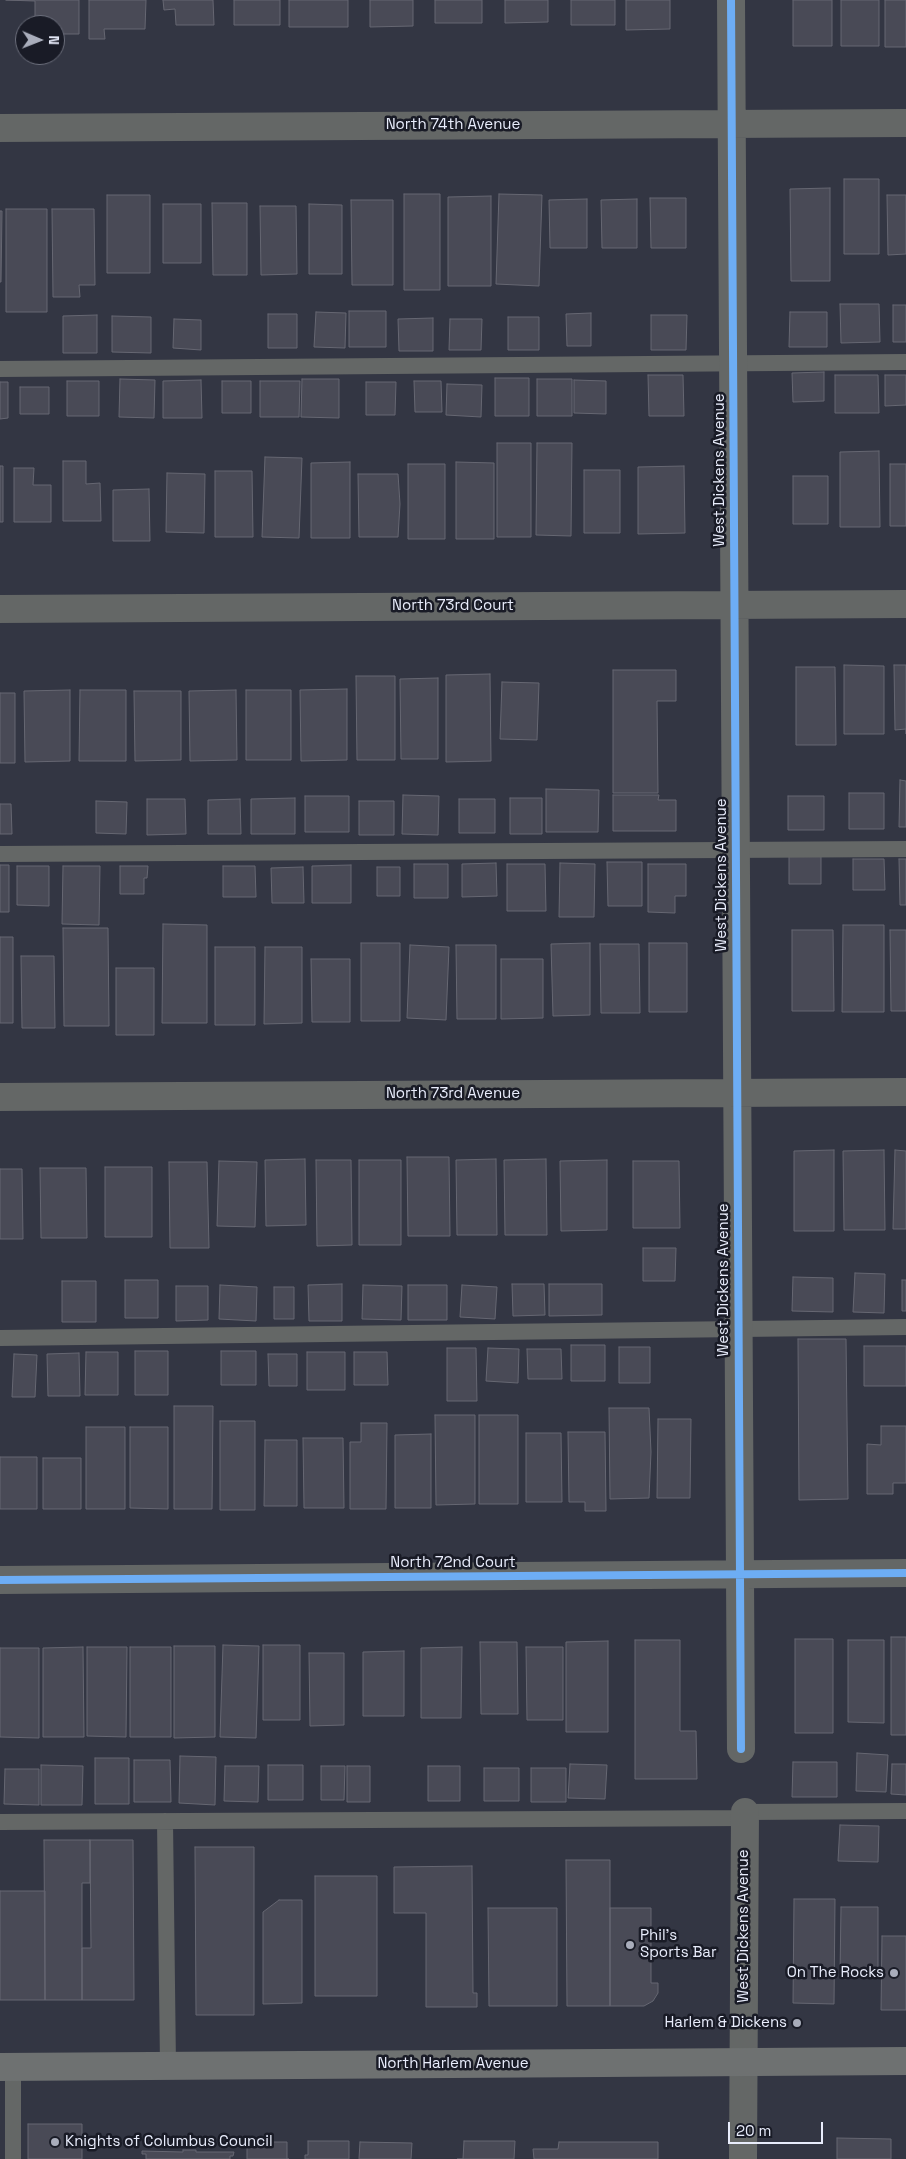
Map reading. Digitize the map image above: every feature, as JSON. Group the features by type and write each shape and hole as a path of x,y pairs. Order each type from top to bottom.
{"main road":[{"name":"North Harlem Avenue","path":"6,2067 906,2061"}],"street":[{"name":"West Dickens Avenue","path":"731,0 741,1749"},
{"name":"North 74th Avenue","path":"0,128 906,122"},
{"name":"North 73rd Court","path":"0,609 906,604"},
{"name":"North 73rd Avenue","path":"0,1097 906,1092"},
{"name":"North 72nd Court","path":"0,1580 906,1573"},
{"name":"West Dickens Avenue","path":"743,2159 745,1815"}],"lane":[{"path":"0,369 906,362"},
{"path":"0,854 906,849"},
{"path":"0,1338 906,1327"},
{"path":"0,1822 745,1815 906,1811"},
{"path":"165,1821 168,2066"},
{"path":"6,2067 13,2159"}],"building":[{"path":"6,0 79,0 79,34 65,34 65,15 35,15 35,1"},
{"path":"89,0 146,0 145,29 104,29 105,39 89,39"},
{"path":"163,0 213,0 214,25 176,25 175,9 164,10"},
{"path":"234,0 280,0 280,25 234,25"},
{"path":"289,0 348,0 348,27 289,27"},
{"path":"370,0 413,0 413,26 370,27"},
{"path":"435,0 482,0 482,23 435,23"},
{"path":"505,0 548,0 548,22 505,23"},
{"path":"571,0 615,0 615,25 571,25"},
{"path":"626,0 670,0 670,29 626,30"},
{"path":"793,0 832,0 832,46 793,46"},
{"path":"841,0 879,0 879,46 841,46"},
{"path":"885,0 906,0 906,47 885,47"},
{"path":"844,179 879,179 879,254 844,254"},
{"path":"830,188 830,281 791,281 790,189"},
{"path":"404,194 440,194 440,290 404,290"},
{"path":"499,194 542,195 539,286 496,284"},
{"path":"107,195 150,195 150,273 107,273"},
{"path":"887,195 906,195 906,254 888,255"},
{"path":"491,196 491,286 448,286 448,197"},
{"path":"650,198 686,198 686,248 651,248"},
{"path":"587,199 587,248 550,248 549,200"},
{"path":"637,199 637,248 602,248 601,200"},
{"path":"351,200 393,200 393,285 352,285"},
{"path":"212,203 247,203 247,275 213,275"},
{"path":"163,204 201,204 201,263 163,263"},
{"path":"309,204 342,205 342,274 309,274"},
{"path":"260,206 296,206 297,274 261,275"},
{"path":"6,209 47,209 47,312 6,312"},
{"path":"52,209 94,209 95,285 79,285 80,297 53,297"},
{"path":"0,211 2,211 1,282 0,282"},
{"path":"840,304 879,304 880,342 841,343"},
{"path":"893,305 906,305 906,342 893,342"},
{"path":"349,311 386,311 386,347 349,347"},
{"path":"316,312 346,313 345,348 314,347"},
{"path":"790,312 827,312 827,347 789,347"},
{"path":"591,313 591,346 567,346 566,314"},
{"path":"268,314 297,314 297,348 268,348"},
{"path":"97,315 97,353 63,353 63,316"},
{"path":"651,315 687,315 686,350 651,350"},
{"path":"112,316 151,317 151,353 112,352"},
{"path":"508,317 539,317 539,350 508,350"},
{"path":"433,318 433,351 399,351 398,319"},
{"path":"174,319 201,320 201,350 173,348"},
{"path":"450,319 482,319 481,350 449,350"},
{"path":"824,372 824,401 793,402 792,373"},
{"path":"648,375 683,375 684,416 649,416"},
{"path":"835,375 878,375 879,413 835,413"},
{"path":"885,375 906,375 906,405 885,406"},
{"path":"495,378 529,378 529,416 495,416"},
{"path":"120,379 155,380 154,418 119,417"},
{"path":"302,379 339,379 339,418 301,417"},
{"path":"537,379 572,379 572,416 537,416"},
{"path":"201,380 202,418 163,418 163,381"},
{"path":"574,380 606,381 606,414 574,413"},
{"path":"67,381 99,381 99,416 67,416"},
{"path":"222,381 251,381 251,413 222,413"},
{"path":"260,381 300,381 299,417 260,417"},
{"path":"414,381 441,381 442,412 415,412"},
{"path":"0,382 8,382 8,418 0,419"},
{"path":"366,382 396,382 395,415 366,415"},
{"path":"447,384 482,385 481,417 446,415"},
{"path":"20,387 49,387 49,414 20,414"},
{"path":"497,443 531,443 531,537 497,537"},
{"path":"537,443 572,443 571,536 536,535"},
{"path":"879,451 880,527 840,527 840,452"},
{"path":"265,457 302,458 299,538 262,537"},
{"path":"63,461 86,461 86,484 100,483 101,521 63,521"},
{"path":"350,462 350,538 311,538 311,463"},
{"path":"456,462 494,463 494,539 456,539"},
{"path":"408,464 445,464 445,539 408,539"},
{"path":"890,464 906,464 906,526 890,526"},
{"path":"0,466 3,466 3,522 0,522"},
{"path":"684,466 685,533 638,534 638,467"},
{"path":"14,468 34,468 33,485 51,485 51,522 14,522"},
{"path":"584,470 620,470 620,533 584,533"},
{"path":"215,471 252,471 253,537 215,537"},
{"path":"167,473 205,474 204,533 166,532"},
{"path":"358,474 398,474 400,504 398,537 359,537"},
{"path":"793,476 828,476 828,524 793,524"},
{"path":"149,489 150,541 113,541 113,490"},
{"path":"844,665 884,666 884,734 844,734"},
{"path":"894,665 906,665 906,729 895,730"},
{"path":"796,667 835,667 836,745 796,745"},
{"path":"613,670 676,670 676,701 657,701 658,793 613,793"},
{"path":"490,674 491,761 446,762 446,675"},
{"path":"356,676 395,676 395,760 357,760"},
{"path":"438,678 438,759 401,759 400,679"},
{"path":"502,682 539,683 537,740 500,739"},
{"path":"347,689 347,760 301,761 300,690"},
{"path":"70,690 70,761 25,762 24,691"},
{"path":"80,690 126,690 126,761 79,761"},
{"path":"236,690 237,760 190,761 189,691"},
{"path":"246,690 291,690 291,760 246,760"},
{"path":"134,691 181,691 181,760 135,761"},
{"path":"0,693 15,693 15,763 0,763"},
{"path":"900,780 906,781 906,827 899,827"},
{"path":"546,789 599,790 598,832 546,832"},
{"path":"849,793 884,793 884,829 849,829"},
{"path":"403,795 439,796 438,835 402,834"},
{"path":"613,795 659,795 658,800 676,800 676,831 613,831"},
{"path":"305,796 349,796 349,832 305,832"},
{"path":"788,796 824,796 824,830 788,830"},
{"path":"295,798 295,834 251,834 251,799"},
{"path":"510,798 542,798 542,834 510,834"},
{"path":"147,799 185,799 186,834 147,835"},
{"path":"240,799 241,834 208,834 208,800"},
{"path":"459,799 495,799 495,833 459,833"},
{"path":"96,801 127,802 126,834 96,833"},
{"path":"359,801 394,801 394,835 359,835"},
{"path":"0,804 11,804 12,834 0,834"},
{"path":"789,855 821,855 821,884 789,884"},
{"path":"853,859 884,859 885,890 853,890"},
{"path":"899,859 906,859 906,905 900,905"},
{"path":"607,862 642,862 642,906 608,906"},
{"path":"496,863 497,896 462,897 462,864"},
{"path":"560,863 595,864 594,917 559,917"},
{"path":"414,864 448,864 448,898 414,898"},
{"path":"507,864 545,864 546,911 507,911"},
{"path":"648,864 686,864 686,896 675,896 675,913 648,912"},
{"path":"0,865 9,865 9,912 0,912"},
{"path":"351,865 351,903 312,903 312,866"},
{"path":"17,866 49,866 49,906 17,905"},
{"path":"63,866 100,866 99,925 62,924"},
{"path":"120,866 148,866 147,878 144,878 144,894 120,894"},
{"path":"223,866 255,866 256,897 223,897"},
{"path":"303,867 304,903 272,903 271,868"},
{"path":"377,867 400,867 400,896 377,896"},
{"path":"163,924 207,925 207,1023 162,1023"},
{"path":"843,925 884,925 884,1012 842,1012"},
{"path":"63,928 108,928 109,1026 64,1026"},
{"path":"792,930 833,930 834,1011 792,1011"},
{"path":"890,930 906,930 906,1011 891,1011"},
{"path":"0,937 13,937 13,1023 0,1023"},
{"path":"361,943 400,943 400,1021 361,1021"},
{"path":"590,943 590,1015 553,1016 551,944"},
{"path":"649,943 687,943 687,1012 649,1012"},
{"path":"600,944 639,944 640,1013 601,1013"},
{"path":"410,945 449,947 446,1020 407,1018"},
{"path":"456,945 496,945 496,1019 457,1019"},
{"path":"215,947 255,947 255,1025 215,1025"},
{"path":"265,947 302,947 302,1023 264,1024"},
{"path":"21,956 54,956 55,1028 22,1028"},
{"path":"311,959 350,959 350,1022 312,1022"},
{"path":"501,959 543,959 543,1018 501,1019"},
{"path":"116,968 154,968 154,1035 116,1035"},
{"path":"834,1150 834,1231 794,1231 794,1151"},
{"path":"884,1150 885,1230 844,1230 843,1151"},
{"path":"895,1150 906,1151 906,1229 893,1229"},
{"path":"407,1157 449,1157 450,1236 408,1236"},
{"path":"305,1159 306,1225 266,1226 265,1160"},
{"path":"496,1159 497,1235 457,1235 456,1160"},
{"path":"546,1159 547,1235 505,1235 504,1160"},
{"path":"316,1160 351,1160 352,1245 317,1246"},
{"path":"359,1160 401,1160 401,1245 359,1245"},
{"path":"607,1160 607,1230 561,1231 560,1161"},
{"path":"219,1161 257,1162 255,1227 217,1226"},
{"path":"633,1161 679,1161 680,1228 633,1228"},
{"path":"169,1162 207,1162 209,1248 170,1248"},
{"path":"105,1167 152,1167 152,1237 105,1237"},
{"path":"40,1168 86,1168 87,1238 41,1238"},
{"path":"0,1169 22,1169 23,1239 0,1239"},
{"path":"643,1248 676,1248 675,1281 643,1281"},
{"path":"855,1273 885,1274 884,1313 853,1312"},
{"path":"793,1277 833,1278 833,1312 792,1311"},
{"path":"125,1280 158,1280 158,1318 125,1318"},
{"path":"902,1280 906,1280 906,1311 902,1311"},
{"path":"62,1281 96,1281 96,1322 62,1322"},
{"path":"342,1284 342,1321 309,1321 308,1285"},
{"path":"512,1284 544,1284 545,1315 513,1316"},
{"path":"549,1284 602,1284 602,1315 549,1316"},
{"path":"220,1285 257,1287 256,1321 219,1319"},
{"path":"363,1285 402,1286 401,1320 362,1319"},
{"path":"408,1285 447,1285 447,1320 408,1320"},
{"path":"462,1285 497,1287 495,1319 460,1317"},
{"path":"176,1286 208,1286 208,1320 176,1321"},
{"path":"274,1287 294,1287 294,1319 274,1319"},
{"path":"798,1339 846,1339 848,1499 799,1500"},
{"path":"571,1345 605,1345 605,1381 571,1381"},
{"path":"864,1346 906,1346 906,1386 864,1386"},
{"path":"619,1347 650,1347 650,1383 619,1383"},
{"path":"447,1348 476,1348 477,1401 447,1401"},
{"path":"488,1348 519,1349 518,1383 486,1381"},
{"path":"527,1349 561,1349 562,1379 528,1379"},
{"path":"135,1351 168,1351 168,1395 135,1395"},
{"path":"221,1351 256,1351 256,1385 221,1385"},
{"path":"86,1352 118,1352 118,1395 85,1395"},
{"path":"307,1352 345,1352 345,1390 307,1390"},
{"path":"354,1352 387,1352 388,1385 354,1385"},
{"path":"79,1353 80,1396 48,1396 47,1354"},
{"path":"14,1354 37,1355 35,1397 12,1397"},
{"path":"268,1354 297,1354 297,1386 269,1386"},
{"path":"174,1406 213,1406 212,1509 174,1509"},
{"path":"609,1408 649,1408 651,1452 649,1498 610,1499"},
{"path":"435,1415 475,1415 475,1504 436,1505"},
{"path":"479,1415 518,1415 518,1504 479,1504"},
{"path":"658,1419 691,1419 690,1498 657,1498"},
{"path":"220,1421 255,1421 255,1510 220,1510"},
{"path":"361,1423 387,1423 386,1509 350,1509 350,1442 361,1442"},
{"path":"881,1426 906,1426 906,1483 893,1483 893,1494 867,1494 867,1444 881,1445"},
{"path":"86,1427 125,1427 125,1509 86,1509"},
{"path":"130,1427 168,1427 168,1509 130,1508"},
{"path":"568,1432 605,1432 606,1511 585,1511 585,1502 569,1502"},
{"path":"526,1433 561,1433 562,1502 526,1502"},
{"path":"431,1434 431,1508 395,1508 395,1435"},
{"path":"303,1438 343,1438 344,1508 304,1508"},
{"path":"265,1440 297,1440 297,1506 264,1506"},
{"path":"0,1457 37,1457 37,1509 0,1509"},
{"path":"43,1458 81,1458 81,1509 43,1509"},
{"path":"891,1637 906,1637 906,1735 891,1735"},
{"path":"795,1639 833,1639 833,1733 795,1733"},
{"path":"635,1640 680,1640 680,1731 696,1731 697,1779 635,1779"},
{"path":"848,1640 884,1640 884,1723 848,1722"},
{"path":"608,1641 608,1732 566,1732 566,1642"},
{"path":"480,1642 517,1642 518,1714 481,1714"},
{"path":"223,1645 259,1646 256,1738 220,1737"},
{"path":"263,1645 300,1645 300,1720 263,1720"},
{"path":"174,1646 215,1646 215,1737 174,1738"},
{"path":"83,1647 84,1737 43,1737 43,1648"},
{"path":"87,1647 127,1647 126,1737 87,1736"},
{"path":"130,1647 171,1647 171,1737 130,1737"},
{"path":"462,1647 461,1718 421,1718 421,1648"},
{"path":"526,1647 563,1647 563,1720 527,1720"},
{"path":"0,1648 39,1648 39,1738 0,1737"},
{"path":"404,1651 404,1716 363,1716 363,1652"},
{"path":"309,1653 344,1653 344,1725 310,1726"},
{"path":"857,1753 888,1755 886,1792 856,1791"},
{"path":"180,1756 216,1757 215,1805 179,1803"},
{"path":"95,1758 129,1758 129,1804 95,1804"},
{"path":"134,1760 170,1760 171,1802 134,1802"},
{"path":"793,1762 837,1762 837,1797 792,1797"},
{"path":"570,1764 607,1765 605,1799 568,1798"},
{"path":"892,1764 906,1764 906,1795 891,1794"},
{"path":"41,1765 83,1766 82,1805 41,1805"},
{"path":"268,1765 303,1765 303,1800 268,1800"},
{"path":"225,1766 259,1766 258,1802 224,1801"},
{"path":"321,1766 345,1766 344,1800 321,1800"},
{"path":"347,1766 370,1766 370,1802 347,1802"},
{"path":"428,1766 460,1766 460,1801 428,1801"},
{"path":"484,1768 519,1768 519,1801 484,1801"},
{"path":"531,1768 566,1768 566,1802 531,1802"},
{"path":"5,1769 39,1769 39,1805 4,1804"},
{"path":"840,1825 879,1826 878,1862 838,1861"},
{"path":"44,1840 90,1840 90,1883 82,1883 82,2000 45,2000"},
{"path":"90,1840 133,1840 134,2000 82,2000 82,1948 91,1948"},
{"path":"195,1847 254,1847 254,2015 196,2015"},
{"path":"566,1860 610,1860 610,2006 567,2006"},
{"path":"472,1866 473,1993 477,1993 477,2007 426,2007 426,1913 394,1913 394,1867"},
{"path":"315,1876 377,1876 377,1996 315,1996"},
{"path":"0,1891 45,1891 45,2000 0,2000"},
{"path":"794,1899 835,1899 834,2004 793,2003"},
{"path":"279,1900 302,1900 302,2003 263,2004 263,1912"},
{"path":"841,1907 878,1907 878,1976 840,1976"},
{"path":"488,1908 557,1908 557,2006 489,2006"},
{"name":"Phil's Sports Bar","path":"610,1908 651,1908 651,1983 658,1983 658,1993 653,2001 644,2006 610,2006"},
{"name":"On The Rocks","path":"882,1936 906,1936 906,2010 881,2010"},
{"name":"Knights of Columbus Council","path":"28,2124 82,2124 82,2159 28,2159"},
{"path":"837,2138 891,2139 891,2159 837,2159"},
{"path":"308,2141 349,2141 349,2159 305,2159 305,2155 308,2155"},
{"path":"464,2141 515,2141 514,2159 463,2159"},
{"path":"247,2142 287,2142 287,2159 247,2159"},
{"path":"360,2142 412,2143 411,2159 359,2159"},
{"path":"559,2142 658,2142 658,2159 534,2159 533,2149 558,2149"},
{"path":"183,2150 234,2152 230,2159 146,2159 146,2154 142,2154 142,2151 183,2152"}],"cycle path":[{"path":"731,0 741,1749"},
{"path":"0,1580 906,1573"}],"place":[{"name":"Phil's Sports Bar","path":"630,1945"},
{"name":"On The Rocks","path":"894,1973"},
{"name":"Harlem & Dickens","path":"797,2023"},
{"name":"Knights of Columbus Council","path":"55,2142"}]}
